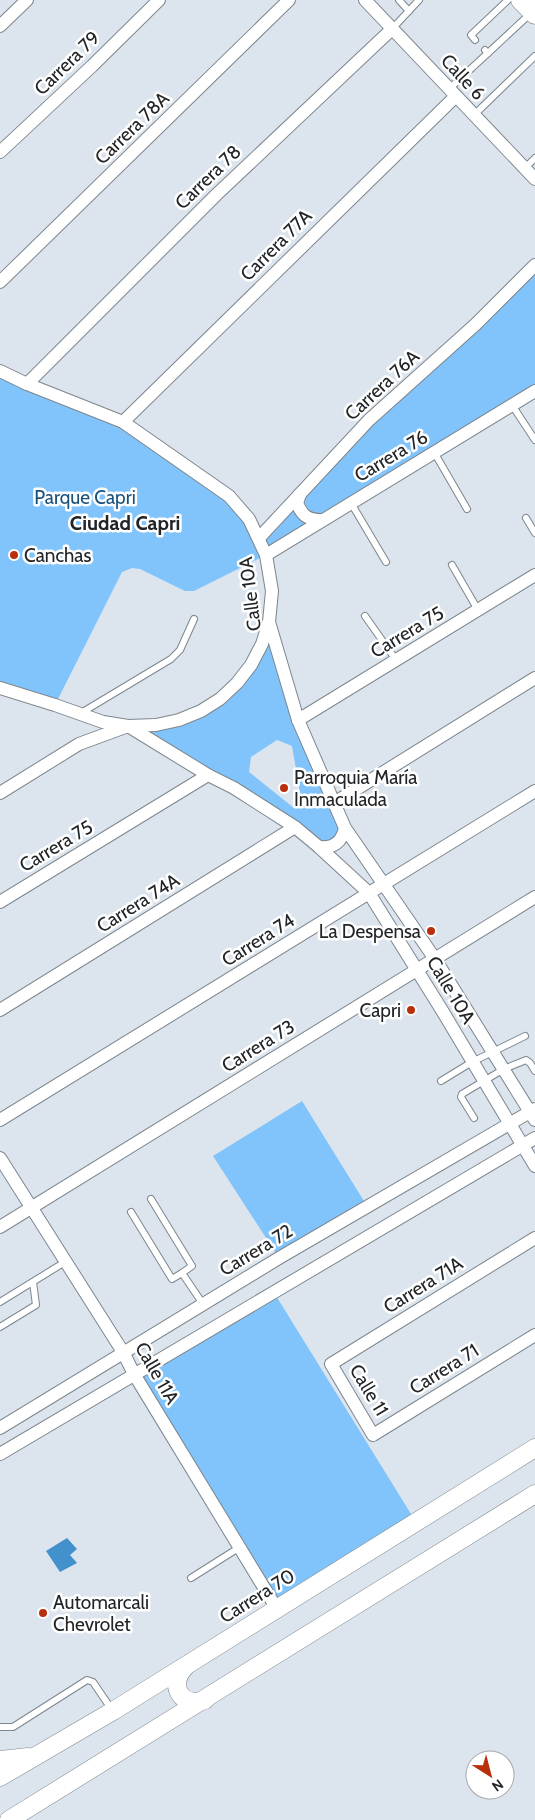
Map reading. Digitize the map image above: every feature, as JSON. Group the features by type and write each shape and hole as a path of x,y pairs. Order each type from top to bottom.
{"street":[{"path":"0,26 27,0"},
{"name":"Carrera 79","path":"0,152 159,0"},
{"name":"Carrera 78A","path":"0,282 289,0"},
{"name":"Calle 6","path":"365,0 535,179"},
{"name":"Carrera 78","path":"27,384 216,194 392,28"},
{"name":"Carrera 77A","path":"123,422 453,92"},
{"name":"Carrera 76A","path":"260,538 369,420 476,324 535,266"},
{"name":"Calle 10A","path":"0,371 27,384 123,422 230,496 249,519 260,538 266,555 272,591 269,622 298,720 345,828 435,959 533,1113"},
{"name":"Carrera 76","path":"266,555 535,391"},
{"path":"300,494 296,503 301,514 311,520 322,520"},
{"name":"Carrera 75","path":"298,720 535,575"},
{"path":"0,793 79,744 128,726 156,726 179,720 201,711 220,699 237,683 251,665 262,644 269,622"},
{"path":"334,803 535,678"},
{"name":"Calle 10A","path":"0,688 103,722 128,726 234,788 295,827 319,846 369,894 535,1166"},
{"name":"Carrera 75","path":"0,902 208,774"},
{"name":"Carrera 74","path":"0,1120 535,791"},
{"name":"Carrera 74A","path":"0,1010 295,827"},
{"path":"319,846 330,847 339,842 345,828"},
{"name":"Carrera 73","path":"0,1227 535,897"},
{"name":"Carrera 72","path":"0,1428 367,1206 510,1124 533,1113"},
{"path":"0,1454 535,1138"},
{"name":"Calle 11A","path":"0,1158 123,1352 134,1374 277,1609"},
{"name":"Carrera 71A","path":"332,1364 535,1238"},
{"name":"Carrera 71","path":"374,1435 535,1335"},
{"name":"Calle 11","path":"332,1364 374,1435"},
{"name":"Carrera 70","path":"0,1777 113,1711 535,1448"},
{"path":"8,1820 535,1494"},
{"path":"184,1667 176,1679 176,1687 179,1694 191,1702 199,1702 206,1699"},
{"path":"0,1760 34,1757"},
{"path":"35,1820 46,1799 58,1790"},
{"path":"0,1815 3,1820"}],"lane":[{"path":"399,0 410,10"},
{"name":"Carrera 78","path":"392,28 420,0"},
{"path":"476,40 471,35 508,0"},
{"path":"453,92 486,51 529,9"},
{"path":"474,115 535,56"},
{"path":"525,168 535,158"},
{"path":"512,404 535,440"},
{"path":"434,452 467,509"},
{"path":"351,502 386,562"},
{"path":"526,518 535,533"},
{"path":"452,565 478,610"},
{"path":"365,616 396,660"},
{"path":"80,714 171,659 180,650 194,619"},
{"path":"441,1081 472,1062 525,1036"},
{"path":"474,1118 461,1096 483,1080 526,1060 535,1070"},
{"path":"131,1212 172,1279 182,1273 192,1266 151,1199"},
{"path":"0,1302 65,1262"},
{"path":"182,1273 203,1304"},
{"path":"0,1327 36,1305 33,1282"},
{"path":"191,1578 240,1547"},
{"path":"0,1727 13,1727 87,1680 93,1682 113,1711"}],"green space":[{"name":"Parque Capri","path":"535,265 535,391 266,555 194,591 185,591 140,569 132,568 122,572 55,705 0,688 0,371 123,422 207,479 259,537 369,420"},
{"path":"269,622 298,720 345,828 330,847 128,726 179,720 237,683","holes":["277,740 292,746 302,804 294,808 249,772 251,757"]},
{"path":"302,1101 367,1206 279,1258 213,1156"},
{"path":"273,1291 416,1522 277,1609 134,1374"}],"shaded area":[{"path":"67,1538 77,1549 70,1555 77,1563 60,1572 46,1551"}],"place":[{"name":"Canchas","path":"14,555"},
{"name":"Parroquia María Inmaculada","path":"284,788"},
{"name":"La Despensa","path":"431,931"},
{"name":"Capri","path":"411,1010"},
{"name":"Automarcali Chevrolet","path":"43,1613"}],"district":[{"name":"Ciudad Capri","path":"125,523"}]}
